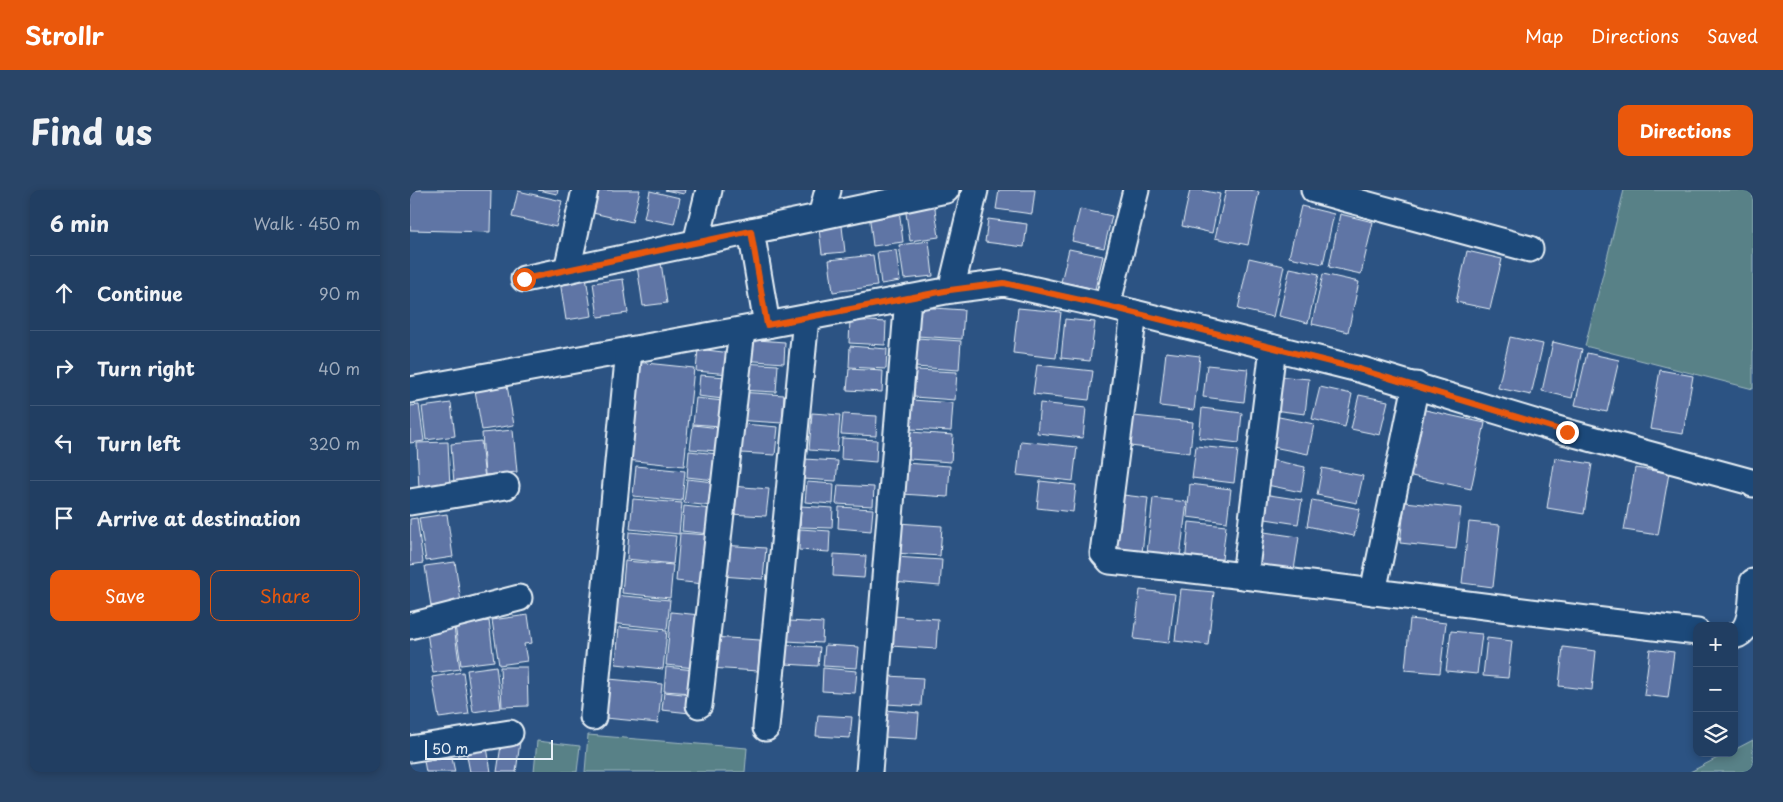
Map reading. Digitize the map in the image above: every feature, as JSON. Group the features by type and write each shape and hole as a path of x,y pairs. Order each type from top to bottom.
{"street":[{"path":"568,270 585,190"},
{"path":"696,243 709,190"},
{"path":"821,216 828,190"},
{"path":"524,279 946,190"},
{"path":"950,290 974,190"},
{"path":"1107,306 1136,190"},
{"path":"1314,190 1530,249"},
{"path":"751,231 767,325"},
{"path":"410,390 950,290 1004,283 1107,306 1416,386 1567,432 1753,484"},
{"path":"869,772 908,298"},
{"path":"1134,313 1103,553 1110,561 1693,632"},
{"path":"766,728 806,318"},
{"path":"699,705 742,330"},
{"path":"1245,576 1273,348"},
{"path":"593,717 628,350"},
{"path":"1373,592 1416,386"},
{"path":"410,502 506,486"},
{"path":"1738,634 1744,631 1750,621 1753,582"},
{"path":"410,626 519,598"},
{"path":"410,749 510,733"}],"green space":[{"path":"1624,190 1753,190 1753,389 1585,346"},
{"path":"588,735 747,748 745,772 585,772"},
{"path":"1753,740 1753,772 1690,772 1719,757 1738,757 1738,748"},
{"path":"537,741 580,746 577,772 534,772"}],"building":[{"path":"410,190 491,190 490,232 410,230"},
{"path":"538,190 558,190 557,194"},
{"path":"598,190 640,190 632,222 593,213"},
{"path":"665,190 685,190 684,194"},
{"path":"999,190 1035,190 1032,214 996,209"},
{"path":"1190,190 1220,194 1212,233 1182,226"},
{"path":"1226,190 1259,192 1248,245 1215,238"},
{"path":"518,191 562,201 556,227 512,217"},
{"path":"650,191 680,198 674,224 644,218"},
{"path":"934,202 939,237 910,241 905,206"},
{"path":"1301,206 1334,214 1323,264 1289,257"},
{"path":"899,209 903,242 873,246 869,213"},
{"path":"1080,209 1112,216 1104,248 1072,241"},
{"path":"1340,214 1373,222 1361,274 1329,267"},
{"path":"841,218 845,252 822,254 818,221"},
{"path":"988,219 1027,224 1024,247 985,242"},
{"path":"929,241 933,276 904,279 899,245"},
{"path":"1069,249 1103,256 1095,289 1061,282"},
{"path":"896,250 900,281 881,284 877,252"},
{"path":"1467,251 1502,259 1490,309 1456,302"},
{"path":"873,255 877,286 833,292 829,260"},
{"path":"660,256 667,303 643,306 636,259"},
{"path":"1249,258 1284,266 1273,317 1238,309"},
{"path":"1290,268 1319,274 1308,323 1279,316"},
{"path":"1323,274 1359,282 1348,332 1312,324"},
{"path":"586,277 592,316 566,320 560,281"},
{"path":"623,279 628,313 598,317 593,283"},
{"path":"919,307 964,310 962,339 917,336"},
{"path":"1018,308 1061,312 1056,358 1013,353"},
{"path":"1065,319 1095,322 1090,361 1061,358"},
{"path":"850,320 886,322 885,345 849,343"},
{"path":"1510,337 1543,344 1531,395 1498,388"},
{"path":"917,338 961,341 959,370 915,367"},
{"path":"743,339 785,342 784,363 741,360"},
{"path":"1553,342 1582,349 1572,398 1542,391"},
{"path":"850,346 887,349 886,369 849,367"},
{"path":"698,349 731,353 729,374 696,371"},
{"path":"1166,352 1200,356 1194,410 1160,406"},
{"path":"1587,353 1619,360 1607,412 1575,405"},
{"path":"636,362 694,368 684,466 626,460"},
{"path":"741,363 778,365 776,392 739,390"},
{"path":"1037,365 1093,371 1089,400 1033,394"},
{"path":"1207,365 1248,369 1244,402 1203,397"},
{"path":"849,369 883,371 882,392 847,390"},
{"path":"916,370 957,372 955,400 914,397"},
{"path":"1660,370 1693,376 1683,434 1650,429"},
{"path":"700,375 726,377 723,399 698,396"},
{"path":"1277,376 1309,379 1305,414 1273,410"},
{"path":"506,380 514,425 482,430 474,385"},
{"path":"1320,387 1352,394 1345,427 1312,419"},
{"path":"738,392 784,395 782,423 735,420"},
{"path":"1359,395 1388,401 1380,435 1351,429"},
{"path":"696,398 723,401 721,426 693,424"},
{"path":"912,400 953,403 951,431 910,429"},
{"path":"451,403 455,436 426,440 422,407"},
{"path":"1040,403 1086,408 1083,438 1037,433"},
{"path":"419,405 424,441 410,443 410,406"},
{"path":"1202,408 1242,413 1239,443 1199,438"},
{"path":"1421,409 1485,423 1471,489 1407,475"},
{"path":"812,413 840,415 837,452 809,450"},
{"path":"843,414 877,416 876,436 841,434"},
{"path":"1134,416 1193,422 1190,453 1130,446"},
{"path":"1274,416 1314,424 1308,454 1268,446"},
{"path":"743,424 778,427 775,455 741,453"},
{"path":"693,425 720,428 718,451 690,449"},
{"path":"513,430 517,472 485,475 482,433"},
{"path":"910,432 953,435 951,462 909,459"},
{"path":"842,438 877,440 876,462 841,459"},
{"path":"481,441 485,480 454,483 451,444"},
{"path":"1021,441 1077,447 1073,481 1017,475"},
{"path":"448,442 450,489 419,490 417,443"},
{"path":"1196,446 1238,450 1234,483 1192,478"},
{"path":"689,451 718,454 715,480 687,477"},
{"path":"1555,458 1592,464 1584,514 1547,508"},
{"path":"804,459 838,461 836,481 803,479"},
{"path":"1272,460 1305,467 1301,492 1267,485"},
{"path":"904,463 950,466 948,497 902,494"},
{"path":"636,466 685,471 682,501 633,496"},
{"path":"1322,468 1363,476 1357,503 1317,495"},
{"path":"1635,468 1669,473 1658,535 1624,530"},
{"path":"687,479 714,482 712,506 684,503"},
{"path":"1040,481 1076,485 1073,512 1037,508"},
{"path":"807,482 834,484 833,504 805,502"},
{"path":"1190,484 1231,489 1227,522 1187,517"},
{"path":"838,485 874,487 873,506 836,504"},
{"path":"731,486 769,489 766,516 729,514"},
{"path":"1115,494 1148,498 1142,553 1108,550"},
{"path":"1263,494 1302,500 1298,524 1259,518"},
{"path":"1153,498 1187,502 1180,557 1147,553"},
{"path":"633,499 682,503 679,534 630,529"},
{"path":"1312,500 1360,509 1354,536 1307,526"},
{"path":"1405,502 1461,508 1456,549 1400,543"},
{"path":"684,506 711,509 709,534 682,531"},
{"path":"801,506 833,508 832,528 800,527"},
{"path":"839,507 873,509 871,531 838,528"},
{"path":"447,514 453,557 426,561 419,518"},
{"path":"417,518 423,563 410,565 410,519"},
{"path":"1189,522 1226,526 1221,568 1185,564"},
{"path":"1469,522 1500,525 1493,587 1462,583"},
{"path":"898,523 942,526 940,556 895,553"},
{"path":"800,529 830,531 829,552 799,550"},
{"path":"629,532 676,536 673,564 627,559"},
{"path":"1264,532 1299,537 1294,570 1259,565"},
{"path":"680,533 708,535 703,584 676,581"},
{"path":"723,545 766,548 763,579 721,576"},
{"path":"834,554 866,556 864,578 833,576"},
{"path":"895,557 942,560 940,586 893,582"},
{"path":"625,561 673,565 670,598 622,593"},
{"path":"455,562 461,602 431,606 425,566"},
{"path":"1181,589 1214,592 1208,645 1175,641"},
{"path":"1140,590 1175,594 1169,643 1134,639"},
{"path":"613,595 670,600 667,629 610,623"},
{"path":"671,612 700,615 695,668 666,665"},
{"path":"528,615 532,643 524,644 527,661 499,665 492,620"},
{"path":"893,616 938,619 936,649 891,646"},
{"path":"1410,619 1446,623 1440,673 1405,670"},
{"path":"489,621 494,661 461,665 455,625"},
{"path":"789,621 823,623 822,643 787,641"},
{"path":"454,627 460,669 433,673 427,632"},
{"path":"619,627 667,631 663,669 616,664"},
{"path":"1451,631 1482,634 1477,674 1446,671"},
{"path":"712,637 760,640 758,671 709,668"},
{"path":"1487,638 1512,641 1508,678 1483,676"},
{"path":"786,645 820,647 818,666 785,664"},
{"path":"825,645 859,647 857,668 823,666"},
{"path":"1563,647 1596,651 1592,690 1559,686"},
{"path":"1650,649 1674,652 1668,698 1644,695"},
{"path":"496,666 501,708 473,712 467,670"},
{"path":"500,667 527,667 528,706 502,707"},
{"path":"666,667 694,670 692,693 664,691"},
{"path":"823,668 857,671 855,693 822,691"},
{"path":"463,672 469,714 439,718 432,677"},
{"path":"888,676 923,678 921,706 886,704"},
{"path":"609,679 662,684 658,723 605,718"},
{"path":"664,692 692,695 690,713 662,710"},
{"path":"885,710 919,713 917,739 883,737"},
{"path":"818,715 852,717 850,738 816,736"},
{"path":"502,739 520,742 516,772 497,772"},
{"path":"449,744 455,772 426,772 422,750"},
{"path":"487,747 491,772 470,772 466,751"}],"route":[{"path":"524,279 751,231 767,325 950,290 1004,283 1107,306 1362,370 1567,432"}]}
